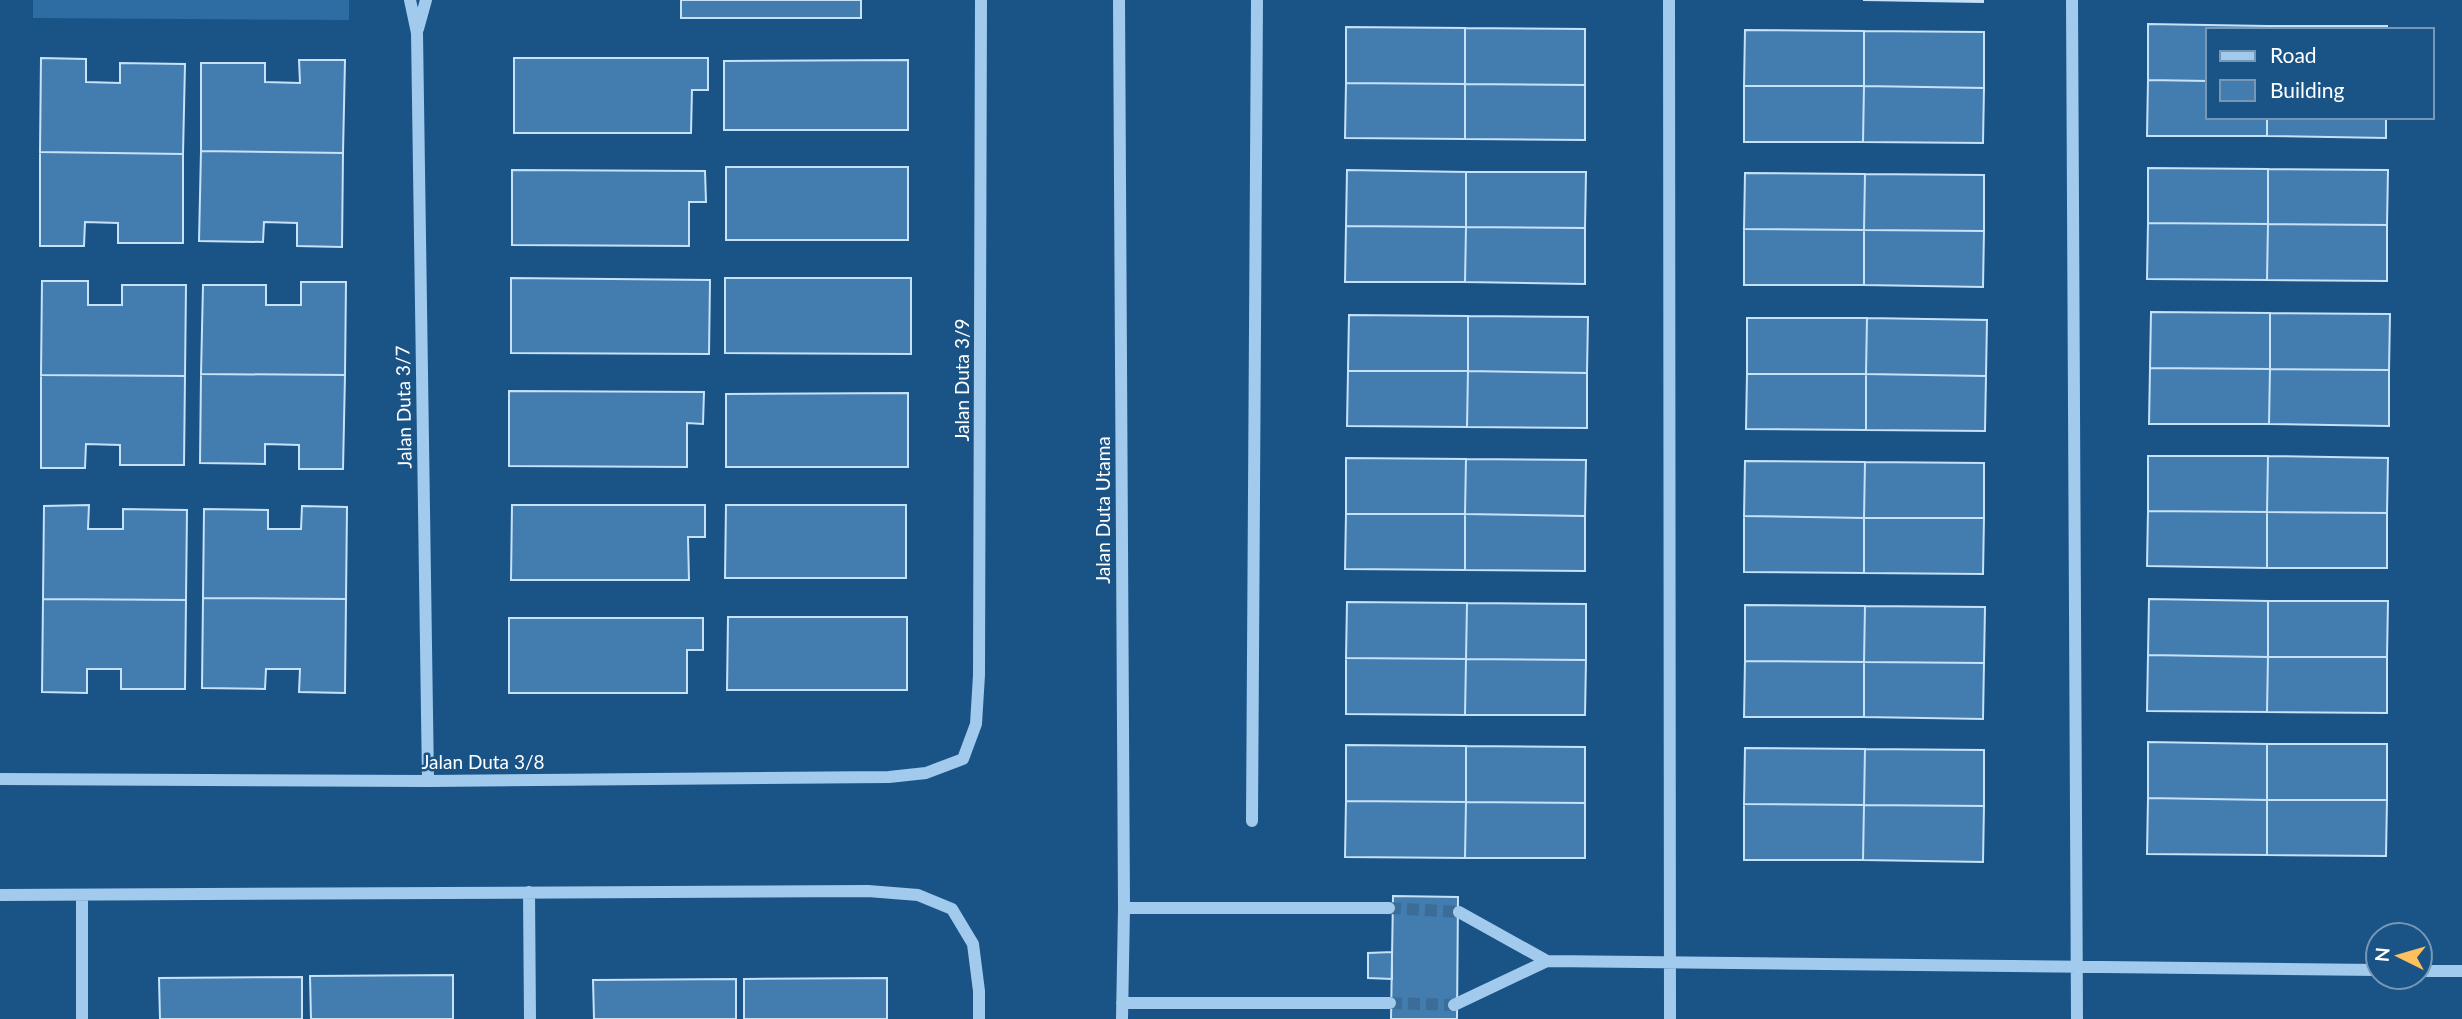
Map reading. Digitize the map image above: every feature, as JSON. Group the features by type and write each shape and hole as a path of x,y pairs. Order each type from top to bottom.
{"street":[{"name":"Jalan Duta 3/7","path":"410,0 418,33 428,781"},
{"name":"Jalan Duta 3/7","path":"418,33 426,0"},
{"name":"Jalan Duta 3/9","path":"963,759 976,724 979,675 981,0"},
{"name":"Jalan Duta Utama","path":"1119,0 1124,908 1122,1019"},
{"path":"1252,821 1257,0"},
{"path":"1669,0 1670,1019"},
{"path":"2072,0 2077,1019"},
{"name":"Jalan Duta 3/8","path":"0,779 428,781 889,777 926,773 963,759"},
{"path":"0,895 868,891 918,895 952,909 973,944 979,991 979,1019"},
{"path":"529,892 530,1019"},
{"path":"82,896 82,1019"},
{"path":"1124,908 1389,908"},
{"path":"1459,912 1547,961"},
{"path":"1454,1004 1547,961 2364,970"},
{"path":"2434,971 2462,971"},
{"path":"1122,1003 1390,1003"}],"shaded area":[{"path":"33,0 349,0 349,20 33,18"}],"building":[{"path":"681,0 861,0 861,18 681,18"},
{"path":"1863,0 1983,0 1983,2"},
{"path":"2148,24 2267,26 2206,28 2206,81 2148,80"},
{"path":"2267,26 2387,26 2387,28"},
{"path":"1346,27 1465,28 1465,84 1346,83"},
{"path":"1465,28 1585,29 1585,85 1465,84"},
{"path":"1745,30 1864,31 1864,86 1744,86"},
{"path":"1864,31 1984,32 1984,88 1864,86"},
{"path":"41,58 86,59 86,82 120,83 120,63 185,64 183,154 40,152"},
{"path":"514,58 708,58 708,90 692,90 691,133 514,133"},
{"path":"299,60 345,60 343,153 201,151 201,63 265,63 265,82 300,83"},
{"path":"908,60 908,130 724,130 724,61"},
{"path":"2148,80 2206,81 2206,119 2267,119 2267,136 2147,136"},
{"path":"1346,83 1465,84 1465,139 1345,138"},
{"path":"1465,84 1585,85 1585,140 1465,139"},
{"path":"1744,86 1864,86 1863,142 1744,142"},
{"path":"1864,86 1984,88 1983,143 1863,142"},
{"path":"2267,119 2386,119 2386,138 2267,136"},
{"path":"201,151 343,153 342,247 297,246 297,223 264,222 263,242 199,241"},
{"path":"40,152 183,154 183,243 118,243 118,223 85,222 84,246 40,246"},
{"path":"726,167 908,167 908,240 726,240"},
{"path":"2148,168 2268,169 2268,224 2148,223"},
{"path":"2268,169 2388,170 2387,225 2268,224"},
{"path":"512,170 705,171 706,202 689,202 689,246 512,245"},
{"path":"1347,170 1466,172 1466,227 1346,226"},
{"path":"1466,172 1586,172 1585,228 1466,227"},
{"path":"1745,173 1865,174 1864,230 1744,229"},
{"path":"1865,174 1984,175 1984,231 1864,230"},
{"path":"2148,223 2268,224 2267,280 2147,279"},
{"path":"2268,224 2387,225 2387,281 2267,280"},
{"path":"1346,226 1466,227 1465,282 1345,282"},
{"path":"1466,227 1585,228 1585,284 1465,282"},
{"path":"1744,229 1864,230 1864,285 1744,285"},
{"path":"1864,230 1984,231 1983,287 1864,285"},
{"path":"511,278 710,280 709,354 511,353"},
{"path":"725,278 911,278 911,354 725,353"},
{"path":"42,281 88,281 88,305 122,305 122,285 186,285 185,376 41,375"},
{"path":"301,282 346,282 345,375 201,374 203,285 266,285 266,305 301,305"},
{"path":"2151,312 2270,313 2270,369 2150,368"},
{"path":"2270,313 2390,314 2389,370 2270,369"},
{"path":"1349,315 1468,316 1468,371 1348,371"},
{"path":"1468,316 1588,317 1587,373 1468,371"},
{"path":"1747,318 1867,318 1866,374 1747,374"},
{"path":"1867,318 1987,320 1986,376 1866,374"},
{"path":"2150,368 2270,369 2269,424 2149,424"},
{"path":"2270,369 2389,370 2389,426 2269,424"},
{"path":"1348,371 1468,371 1467,427 1347,426"},
{"path":"1468,371 1587,373 1587,428 1467,427"},
{"path":"201,374 345,375 343,469 299,469 299,445 265,444 265,464 200,463"},
{"path":"1747,374 1866,374 1866,430 1746,429"},
{"path":"1866,374 1986,376 1985,431 1866,430"},
{"path":"41,375 185,376 184,465 120,465 120,445 86,444 85,468 41,468"},
{"path":"509,391 704,392 703,424 687,423 687,467 509,466"},
{"path":"908,393 908,467 726,467 726,394"},
{"path":"2148,456 2268,456 2267,512 2148,511"},
{"path":"2268,456 2388,458 2387,513 2267,512"},
{"path":"1346,458 1466,459 1465,514 1346,514"},
{"path":"1466,459 1586,460 1585,516 1465,514"},
{"path":"1745,461 1865,462 1864,518 1744,516"},
{"path":"1865,462 1984,463 1984,518 1864,518"},
{"path":"89,505 88,529 123,529 123,509 187,510 186,600 43,599 44,506"},
{"path":"512,505 705,505 705,537 688,537 689,580 511,580"},
{"path":"726,505 906,505 906,578 725,578"},
{"path":"302,506 347,507 346,599 203,598 204,509 268,510 268,529 301,529"},
{"path":"2148,511 2267,512 2267,568 2147,566"},
{"path":"2267,512 2387,513 2387,568 2267,568"},
{"path":"1346,514 1465,514 1465,570 1345,569"},
{"path":"1465,514 1585,516 1585,571 1465,570"},
{"path":"1744,516 1864,518 1864,573 1744,572"},
{"path":"1864,518 1984,518 1983,574 1864,573"},
{"path":"203,598 346,599 345,693 299,692 300,669 266,669 265,689 202,688"},
{"path":"43,599 186,600 185,689 121,689 121,669 87,669 87,693 42,692"},
{"path":"2149,599 2268,601 2268,657 2148,655"},
{"path":"2268,601 2388,601 2387,657 2268,657"},
{"path":"1347,602 1467,603 1466,659 1346,658"},
{"path":"1467,603 1586,604 1586,660 1466,659"},
{"path":"1745,605 1865,606 1864,662 1745,661"},
{"path":"1865,606 1985,607 1984,663 1864,662"},
{"path":"728,617 907,617 907,690 727,690"},
{"path":"509,618 703,618 703,650 687,650 687,693 509,693"},
{"path":"2148,655 2268,657 2267,712 2147,711"},
{"path":"2268,657 2387,657 2387,713 2267,712"},
{"path":"1346,658 1466,659 1465,715 1346,714"},
{"path":"1466,659 1586,660 1585,715 1465,715"},
{"path":"1745,661 1864,662 1864,717 1744,717"},
{"path":"1864,662 1984,663 1983,719 1864,717"},
{"path":"2148,742 2267,744 2267,800 2148,798"},
{"path":"2267,744 2387,744 2387,800 2267,800"},
{"path":"1346,745 1466,746 1466,802 1346,801"},
{"path":"1466,746 1585,747 1585,803 1466,802"},
{"path":"1745,748 1865,749 1864,805 1744,804"},
{"path":"1865,749 1984,750 1984,806 1864,805"},
{"path":"2148,798 2267,800 2267,855 2147,854"},
{"path":"2267,800 2387,800 2386,856 2267,855"},
{"path":"1346,801 1466,802 1465,858 1345,857"},
{"path":"1466,802 1585,803 1585,858 1465,858"},
{"path":"1744,804 1864,805 1863,860 1744,860"},
{"path":"1864,805 1984,806 1983,862 1863,860"},
{"path":"1393,896 1458,897 1457,1019 1391,1019"},
{"path":"1392,952 1392,979 1368,978 1368,953"},
{"path":"453,975 453,1019 311,1019 310,976"},
{"path":"302,977 302,1019 160,1019 159,978"},
{"path":"887,978 887,1019 744,1019 744,979"},
{"path":"736,979 736,1019 594,1019 593,980"}],"tunnel":[{"path":"1389,908 1459,912"},
{"path":"1390,1003 1454,1005"}]}
